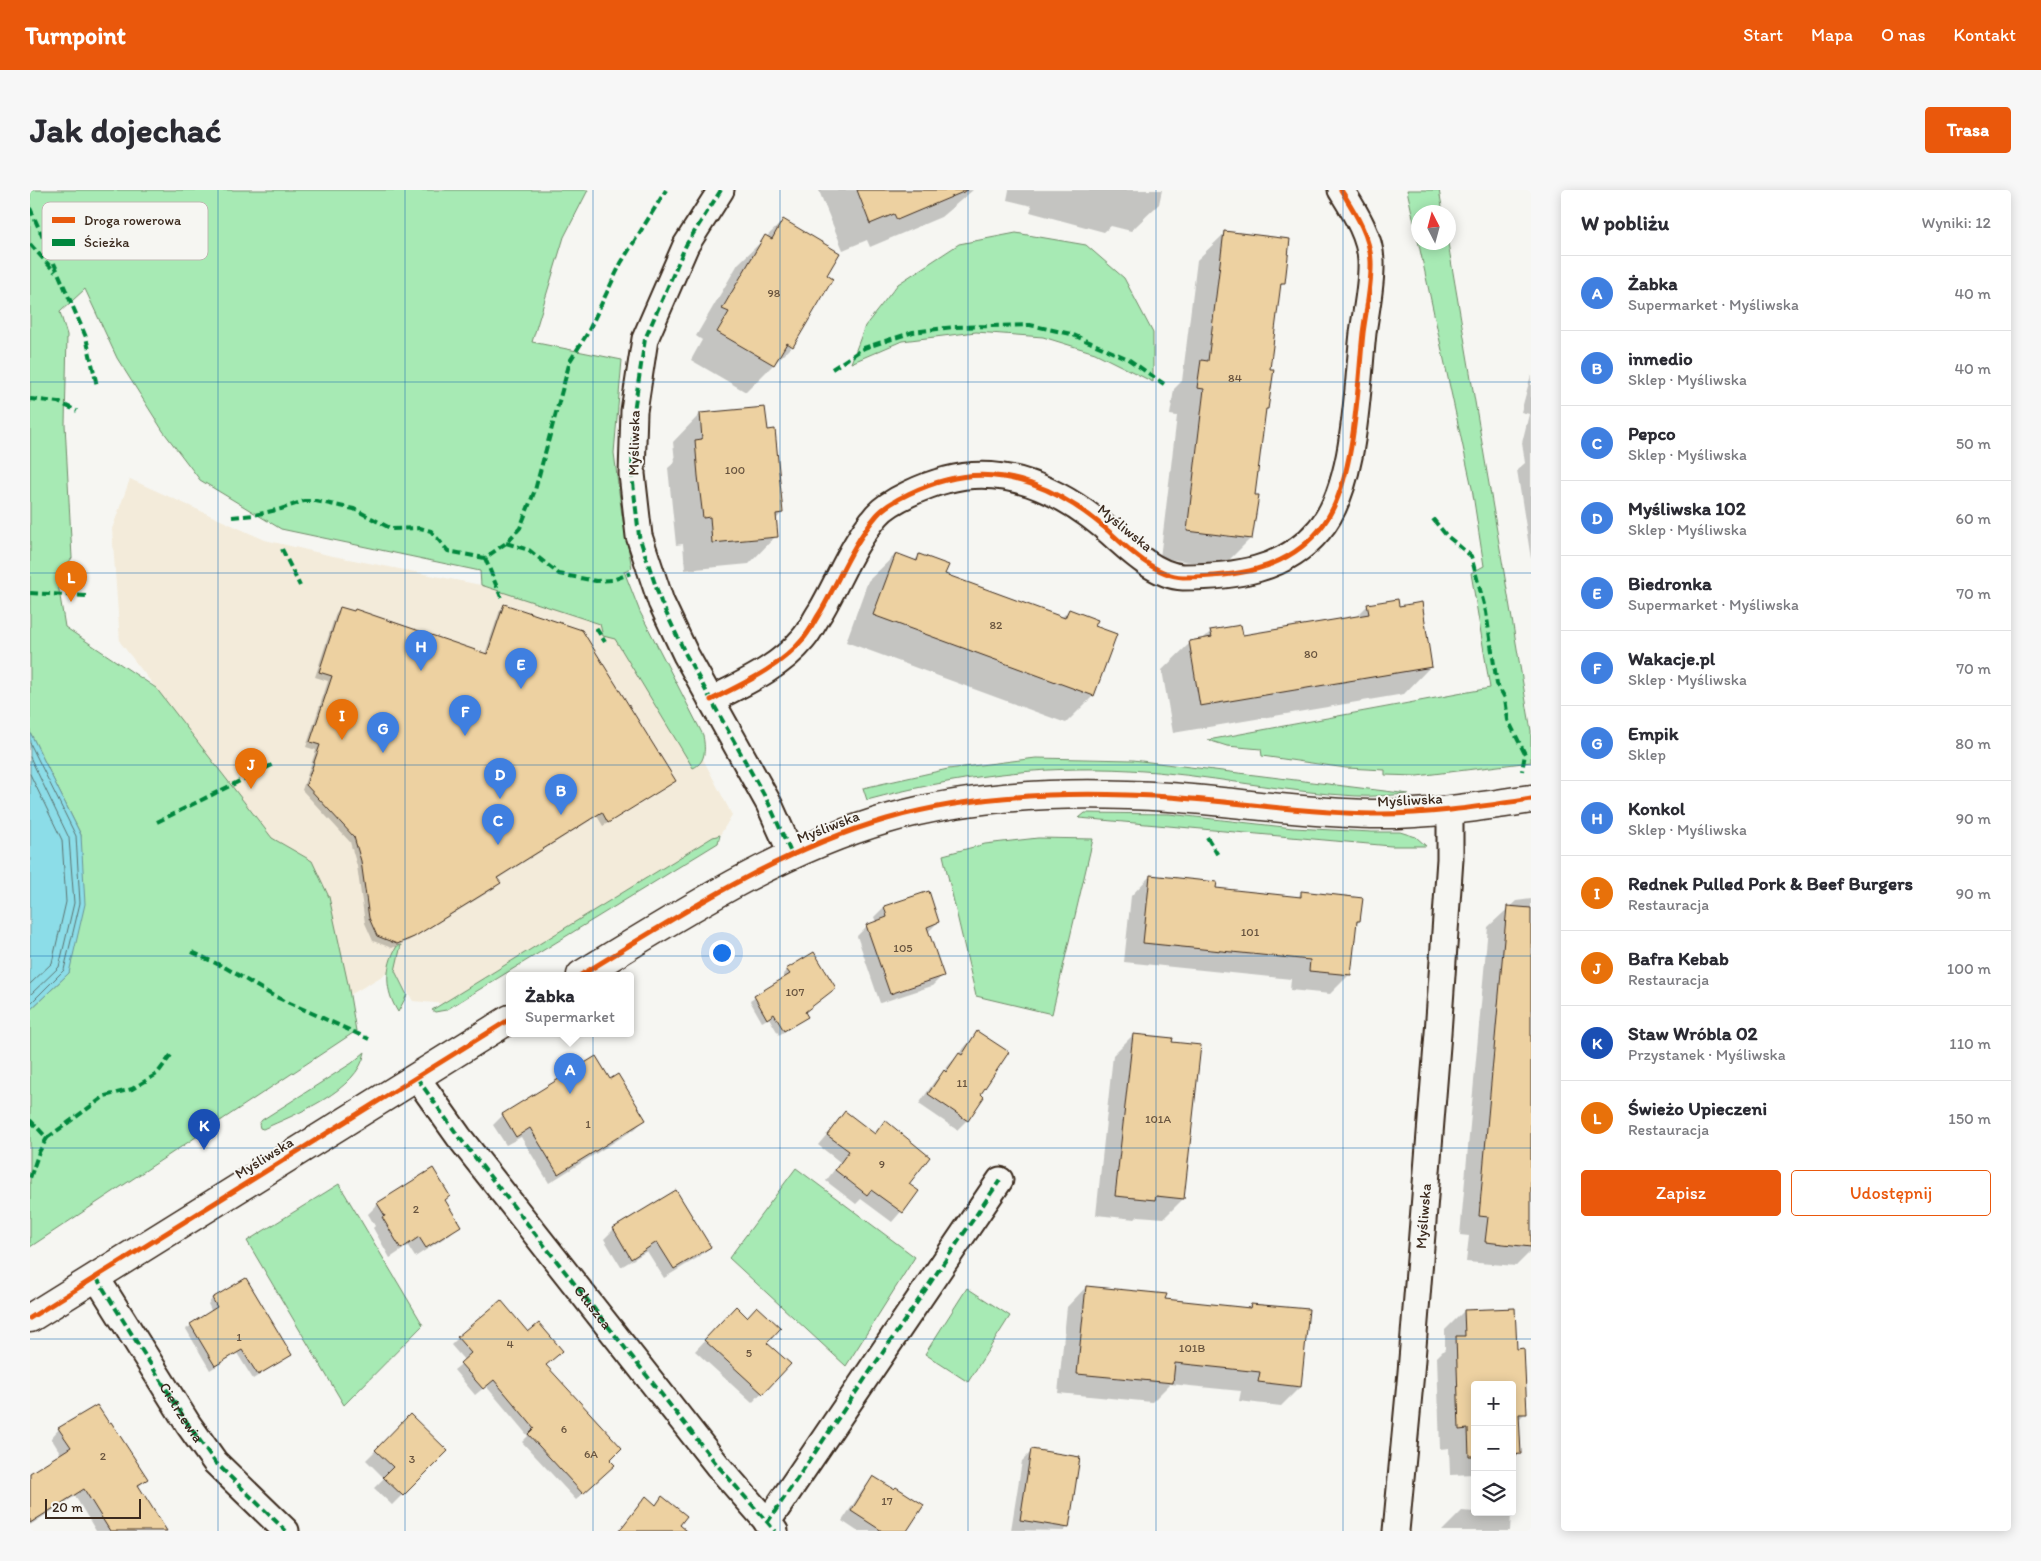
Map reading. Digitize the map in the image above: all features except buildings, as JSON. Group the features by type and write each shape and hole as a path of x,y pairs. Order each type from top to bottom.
{"street":[{"name":"Myśliwska","path":"721,190 686,245 645,339 634,411 632,474 639,536 661,602 686,655 769,804 792,855"},
{"name":"Myśliwska","path":"711,700 772,668 804,638 852,554 878,514 907,495 947,479 986,475 1043,487 1075,504 1137,556 1178,576 1224,576 1258,570 1300,549 1321,529 1340,496 1351,440 1371,260 1362,225 1341,190"},
{"name":"Myśliwska","path":"586,972 733,884 830,838 888,819 974,803 1022,798 1128,795 1284,809 1374,814 1450,810 1531,799"},
{"name":"Myśliwska","path":"1396,1531 1411,1372 1438,1033 1450,859 1450,810"},
{"name":"Myśliwska","path":"30,1318 506,1022"},
{"name":"Głuszca","path":"417,1078 472,1152 728,1478 771,1527"},
{"path":"771,1527 1000,1180"},
{"name":"Cietrzewia","path":"96,1277 214,1462 286,1531"}],"shaded area":[{"path":"130,479 265,540 328,555 481,585 600,624 603,636 615,638 698,766 703,759 732,815 720,835 446,1004 413,1001 394,969 350,995 312,861 272,838 120,642 112,529"}],"green space":[{"path":"30,190 588,190 564,237 532,342 622,360 614,453 622,515 632,568 624,571 640,612 703,735 703,758 693,768 615,639 603,636 600,624 481,585 480,571 281,529 200,480 163,431 117,358 85,289 60,312 67,335 65,424 72,558 57,578 65,627 156,688 272,838 312,861 329,897 356,1031 30,1247 30,1010 69,973 81,835 30,732"},
{"path":"1407,190 1439,190 1442,205 1411,205 1411,208"},
{"path":"1016,233 1086,245 1124,278 1153,333 1153,382 1095,353 1043,337 976,332 902,341 851,363 865,326 898,284 959,244"},
{"path":"1420,250 1449,250 1531,731 1531,762 1417,776 1385,775 1385,770 1346,768 1262,756 1261,749 1227,746 1208,740 1490,688 1471,573 1484,566 1472,488"},
{"path":"1036,758 1133,760 1409,794 1362,796 1328,794 1186,775 1096,769 1063,769 997,774 932,785 867,800 863,788 948,769"},
{"path":"1085,813 1169,814 1293,828 1400,832 1416,837 1426,846 1391,846 1079,818"},
{"path":"720,835 718,843 446,1010 435,1012 432,1010 713,837"},
{"path":"1038,838 1093,839 1052,1014 976,996 943,855 985,844"},
{"path":"401,945 395,971 407,995 398,1012 389,988 388,971 397,946"},
{"path":"365,1052 360,1066 338,1090 308,1108 263,1129 260,1128 259,1124 262,1120 352,1063"},
{"path":"796,1168 915,1257 846,1366 729,1258"},
{"path":"339,1184 423,1325 344,1405 247,1241"},
{"path":"967,1288 1010,1316 968,1382 925,1354"}],"water":[{"path":"30,732 81,835 85,904 69,973 30,1010"}],"marked path":[{"path":"232,517 254,515 281,509 304,501 316,501 354,509 392,529 420,528 431,531 448,551 485,558 506,543 520,528 535,490 570,361 587,334 621,263 666,190"},
{"path":"721,190 686,245 645,339 634,411 632,474 639,536 661,602 686,655 769,804 792,855"},
{"path":"30,208 42,236"},
{"path":"30,244 42,257"},
{"path":"44,260 55,272"},
{"path":"53,260 86,337 97,386"},
{"path":"832,369 864,348 913,332 954,327 1030,325 1071,334 1128,359 1164,384"},
{"path":"30,399 58,402 77,411"},
{"path":"1433,519 1446,535 1471,556 1486,612 1497,684 1505,698 1508,720 1525,754 1522,771"},
{"path":"506,543 529,550 559,574 596,581 613,580 631,573"},
{"path":"282,549 300,586"},
{"path":"485,558 501,597"},
{"path":"30,593 87,596"},
{"path":"596,628 605,642"},
{"path":"157,822 272,765"},
{"path":"1207,837 1219,857"},
{"path":"192,952 226,968 272,995 369,1039"},
{"path":"47,1138 105,1096 132,1089 157,1074 171,1055"},
{"path":"417,1078 459,1137 718,1466 775,1531"},
{"path":"30,1120 47,1138 39,1152 30,1178"},
{"path":"767,1523 1000,1180"},
{"path":"96,1277 188,1424 215,1462 286,1531"}],"cycle path":[{"path":"711,700 772,667 794,649 803,639 821,611 861,537 883,509 909,494 946,480 989,475 1010,478 1050,492 1087,514 1140,558 1161,571 1183,577 1221,575 1257,569 1290,555 1305,544 1319,530 1331,512 1341,489 1348,464 1370,288 1371,261 1368,242 1351,206 1341,190"},
{"path":"586,972 691,908 767,867 806,849 846,832 887,819 955,804 1026,796 1099,794 1169,797 1321,812 1392,814 1452,810 1531,799"},
{"path":"30,1318 506,1021"}],"place":[{"name":"Świeżo Upieczeni","path":"71,602"},
{"name":"Konkol","path":"421,671"},
{"name":"Biedronka","path":"521,689"},
{"name":"Wakacje.pl","path":"465,736"},
{"name":"Rednek Pulled Pork & Beef Burgers","path":"342,740"},
{"name":"Empik","path":"383,753"},
{"name":"Bafra Kebab","path":"251,789"},
{"name":"Myśliwska 102","path":"500,799"},
{"name":"inmedio","path":"561,815"},
{"name":"Pepco","path":"498,845"},
{"name":"Żabka","path":"570,1094"},
{"name":"Staw Wróbla 02","path":"204,1150"}]}
